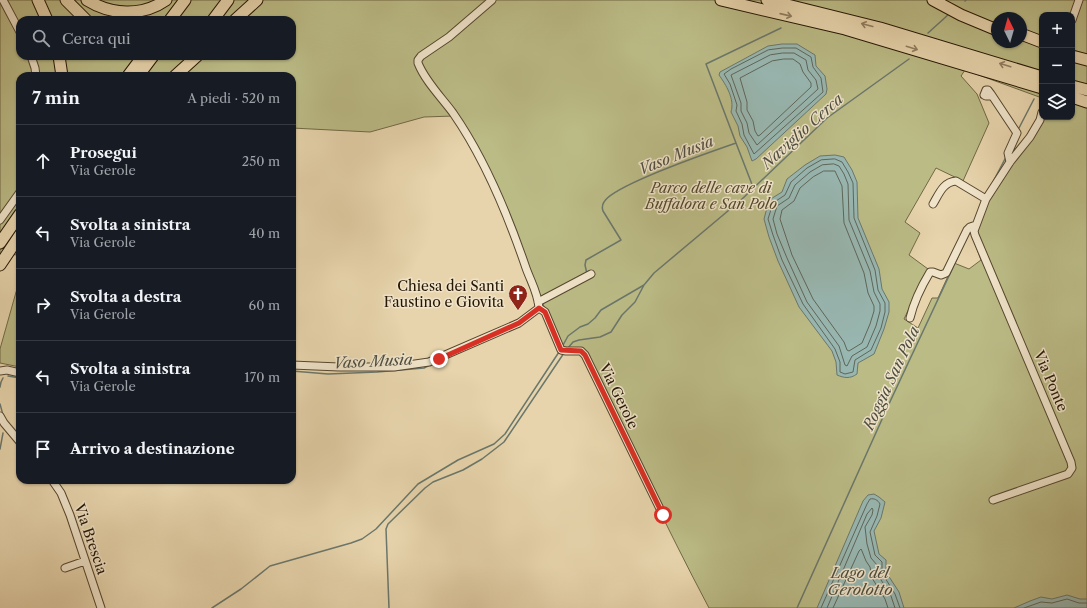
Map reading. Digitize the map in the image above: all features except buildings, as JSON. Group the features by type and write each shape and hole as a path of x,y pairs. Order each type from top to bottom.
{"highway":[{"path":"38,0 45,16"},
{"path":"66,0 82,16"},
{"path":"87,0 103,8 124,12 138,12 149,9 166,0"},
{"path":"173,16 185,0"},
{"path":"182,16 193,0"},
{"path":"216,16 228,0"},
{"path":"239,16 257,0"},
{"path":"721,0 845,29 1039,87"},
{"path":"767,0 880,28 1039,76"},
{"path":"933,0 991,27"},
{"path":"945,0 991,21"},
{"path":"1027,36 1039,41"},
{"path":"1027,42 1039,46"},
{"path":"1075,51 1087,54"},
{"path":"1075,57 1087,60"},
{"path":"60,60 61,72"},
{"path":"131,72 140,60"},
{"path":"141,72 150,60"},
{"path":"179,72 193,60"},
{"path":"1075,87 1087,90"},
{"path":"1075,98 1087,102"},
{"path":"0,242 16,220"},
{"path":"0,249 16,228"},
{"path":"1,264 16,241"},
{"path":"1,264 16,247"}],"street":[{"path":"4,0 16,24"},
{"name":"Via Gerole","path":"492,0 449,37 421,56 418,60 419,66 453,114 475,150 506,213 536,292 539,305 545,312 558,346 561,350 581,351 585,355 663,515"},
{"path":"1075,12 1079,0"},
{"path":"32,60 36,72"},
{"name":"Via Ponte","path":"990,94 1017,132 1008,153 1010,162"},
{"name":"Via Ponte","path":"993,500 1068,474 1072,468 1071,462 974,230 986,199 1010,162 1030,137 1040,120"},
{"path":"933,204 943,186 950,181 956,181 986,199"},
{"path":"0,220 16,198"},
{"name":"Via Ponte","path":"910,318 919,291 930,272 941,275 946,273 967,230 976,225"},
{"path":"296,365 394,367 429,362 519,323 539,305 591,274"},
{"path":"0,371 7,370 16,372"},
{"path":"0,416 16,437"},
{"name":"Via Brescia","path":"55,484 61,494 101,608"},
{"path":"65,568 85,561"}],"green space":[{"name":"Parco delle cave di Buffalora e San Polo","path":"0,0 1087,0 1087,608 709,608 580,351 559,347 507,207 454,116 424,117 370,132 296,128 296,72 16,72 16,255 0,254","holes":["1039,12 1075,12 1075,120 1039,120 1039,112 1029,137 983,200 971,233 981,260 969,269 954,263 938,298 932,298 918,328 904,319 928,269 909,255 920,233 905,222 936,168 963,181 989,123 977,94 961,76 965,70 1039,97"]},
{"path":"16,292 16,366 0,363 0,349"}],"water":[{"path":"797,44 815,55 816,66 825,76 827,89 826,94 756,159 752,161 731,112 731,97 719,75 720,72 768,46"},
{"path":"835,155 844,157 857,182 858,218 879,269 882,289 889,302 889,312 874,354 858,363 857,374 847,378 837,375 836,362 832,351 799,307 778,261 764,219 769,200 782,192 787,179 820,156"},
{"name":"Lago del Gerolotto","path":"874,494 885,502 881,518 874,531 879,554 886,560 886,572 899,592 904,608 817,608 863,501 868,495"},
{"path":"1067,595 1080,599 1087,599 1087,608 1014,608 1041,597 1052,599"}],"waterway":[{"name":"Naviglio Cerca","path":"928,33 949,14"},
{"name":"Vaso Musia","path":"587,274 585,265 586,260 621,240 603,211 603,203 611,195 665,169 736,143 706,64 781,28"},
{"name":"Naviglio Cerca","path":"562,347 568,336 580,327 588,324 601,310 644,285 654,273 741,200 827,118 909,59"},
{"name":"Roggia San Pola","path":"1019,128 1034,99"},
{"name":"Vaso Musia","path":"736,143 753,187"},
{"name":"Roggia San Pola","path":"994,180 1006,157"},
{"name":"Roggia San Pola","path":"797,608 888,406 970,231"},
{"path":"568,348 573,342 600,337 611,332 622,315 635,302 644,285"},
{"name":"Naviglio Cerca","path":"212,608 241,589 270,566 362,539 376,529 418,484 458,460 494,444 505,434 559,352"},
{"path":"389,608 386,529 388,524 433,482 463,470 482,459 504,442 564,353"},
{"name":"Vaso Musia","path":"296,371 328,374 377,372 424,368 430,365"},
{"name":"Vaso Musia","path":"8,376 16,377"},
{"name":"Vaso Musia","path":"0,387 3,378"},
{"name":"Vaso Musia","path":"0,404 3,415"},
{"name":"Vaso Musia","path":"0,449 3,433"}],"place":[{"name":"Chiesa dei Santi Faustino e Giovita","path":"518,311"}],"route":[{"path":"439,359 519,323 539,308 545,312 558,346 561,350 581,351 585,355 663,515"}]}
